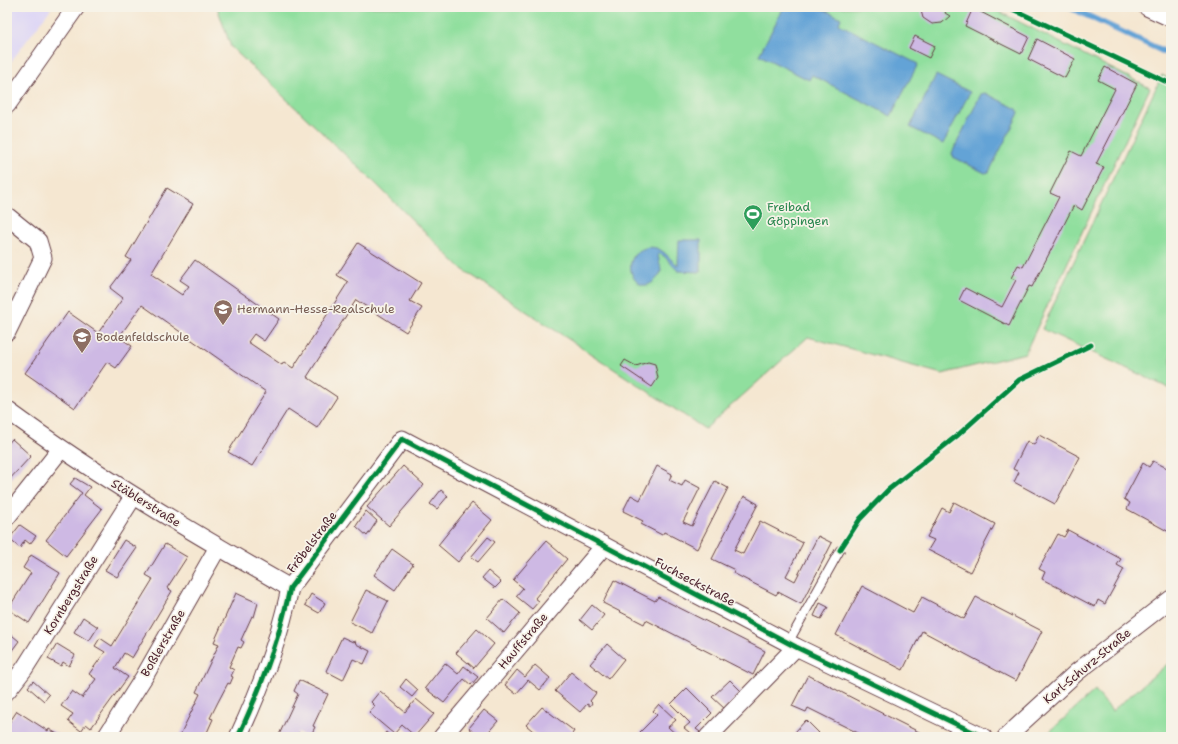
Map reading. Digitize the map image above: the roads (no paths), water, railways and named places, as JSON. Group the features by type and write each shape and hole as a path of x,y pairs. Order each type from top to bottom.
{"street":[{"path":"7,105 76,7"},
{"path":"1147,7 1171,18"},
{"path":"7,216 38,241 43,258 7,332"},
{"name":"Stäblerstraße","path":"7,410 61,449 133,497 290,588"},
{"name":"Fuchseckstraße","path":"402,439 792,645 983,737"},
{"name":"Fröbelstraße","path":"238,737 252,707 285,611 290,588 402,439"},
{"path":"7,517 61,449"},
{"name":"Kornbergstraße","path":"7,691 24,668 133,497"},
{"name":"Hauffstraße","path":"442,737 604,546"},
{"name":"Boßlerstraße","path":"106,737 144,678 218,547"},
{"name":"Karl-Schurz-Straße","path":"1006,737 1077,672 1171,599"},
{"path":"708,737 792,645"}],"lane":[{"path":"792,645 840,550"}],"water":[{"path":"784,7 819,7 841,18 839,24 918,64 891,116 812,75 809,80 759,55"},
{"path":"936,75 970,92 943,144 910,127"},
{"path":"985,93 1017,109 1019,113 989,172 985,173 953,157 952,153 981,94"},
{"path":"679,240 701,240 701,272 678,271 664,256 658,253 661,271 658,277 648,285 642,285 637,282 631,270 633,256 639,251 649,247 654,247 662,251 678,265"}],"waterway":[{"path":"1069,7 1171,55"}],"place":[{"name":"Freibad Göppingen","path":"753,231"},
{"name":"Hermann-Hesse-Realschule","path":"223,326"},
{"name":"Bodenfeldschule","path":"82,354"}]}
